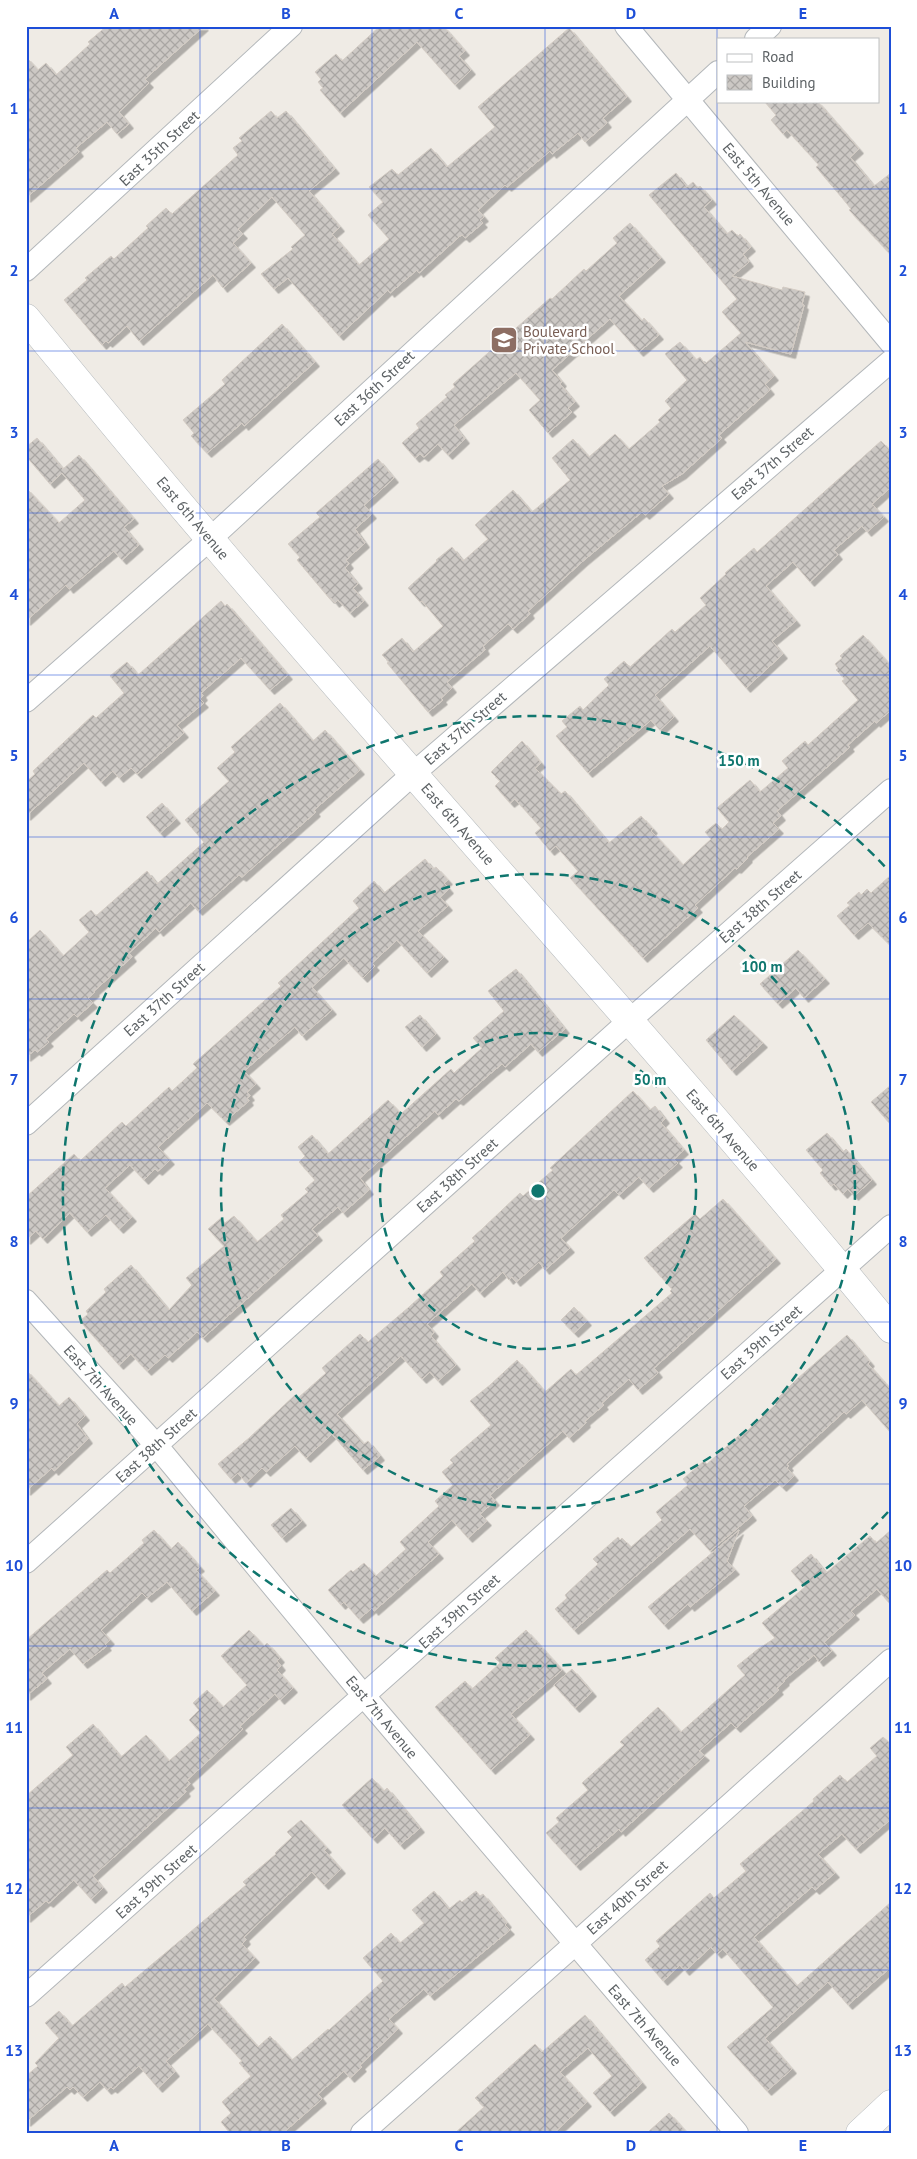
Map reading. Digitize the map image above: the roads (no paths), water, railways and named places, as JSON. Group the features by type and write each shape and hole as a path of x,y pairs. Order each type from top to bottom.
{"street":[{"name":"East 35th Street","path":"26,270 291,26"},
{"name":"East 5th Avenue","path":"626,26 891,343"},
{"path":"757,38 770,26"},
{"name":"East 36th Street","path":"26,700 210,539 717,73"},
{"name":"East 6th Avenue","path":"26,318 210,539 628,1020 842,1269 891,1329"},
{"name":"East 37th Street","path":"26,1124 414,773 891,361"},
{"name":"East 38th Street","path":"26,1562 628,1020 891,790"},
{"name":"East 39th Street","path":"26,1996 891,1226"},
{"name":"East 7th Avenue","path":"26,1301 156,1445 364,1696 737,2133"},
{"name":"East 40th Street","path":"362,2133 891,1660"},
{"path":"860,2133 891,2104"}],"place":[{"name":"Boulevard Private School","path":"504,340"}]}
